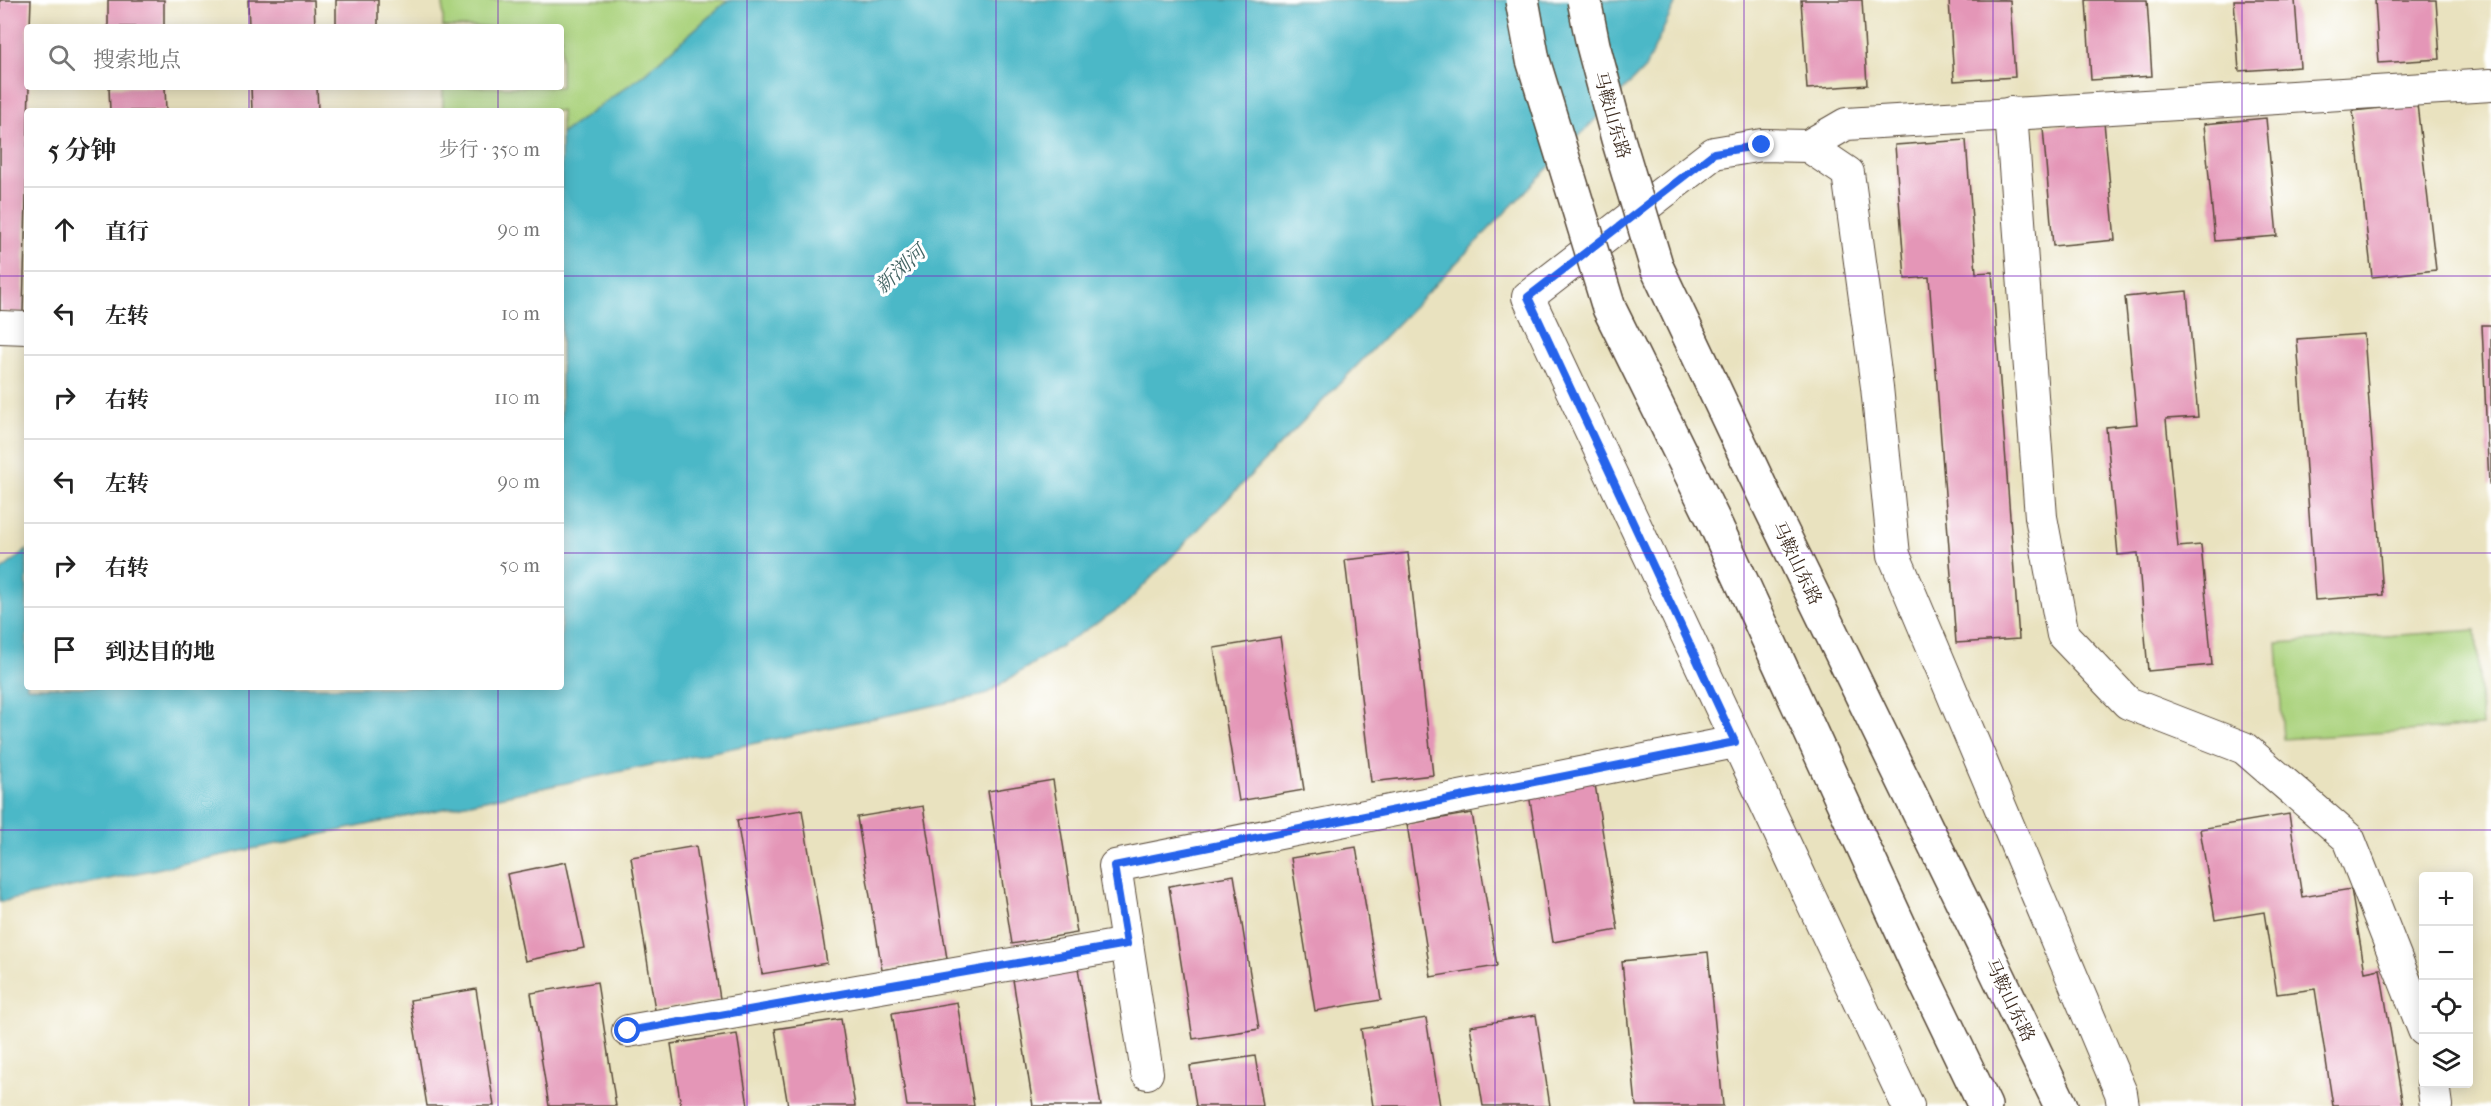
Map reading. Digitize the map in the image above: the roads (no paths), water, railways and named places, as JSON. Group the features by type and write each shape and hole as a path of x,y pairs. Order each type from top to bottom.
{"main road":[{"path":"1522,0 1533,60 1609,308 1713,519 1922,975 1985,1106"},
{"name":"马鞍山东路","path":"1584,0 1615,129 1657,268 1767,503 2061,1106"}],"street":[{"path":"1908,1106 1735,742 1528,297 1714,153 1762,145 1808,146 1845,124 2011,112 2491,85"},
{"path":"2011,112 2041,517 2063,635 2128,703 2244,748 2349,839 2419,1017"},
{"path":"1808,146 1848,173 1875,375 1894,555 2121,1093 2123,1106"},
{"path":"0,327 24,328"},
{"path":"1147,1073 1114,866 1735,742"},
{"path":"628,1031 1127,944"},
{"path":"2434,1088 2436,1106"}],"water":[{"name":"新浏河","path":"728,0 1677,0 1645,68 1125,605 984,695 0,902 0,571 24,552 24,690 564,690 564,132 643,75"}]}
